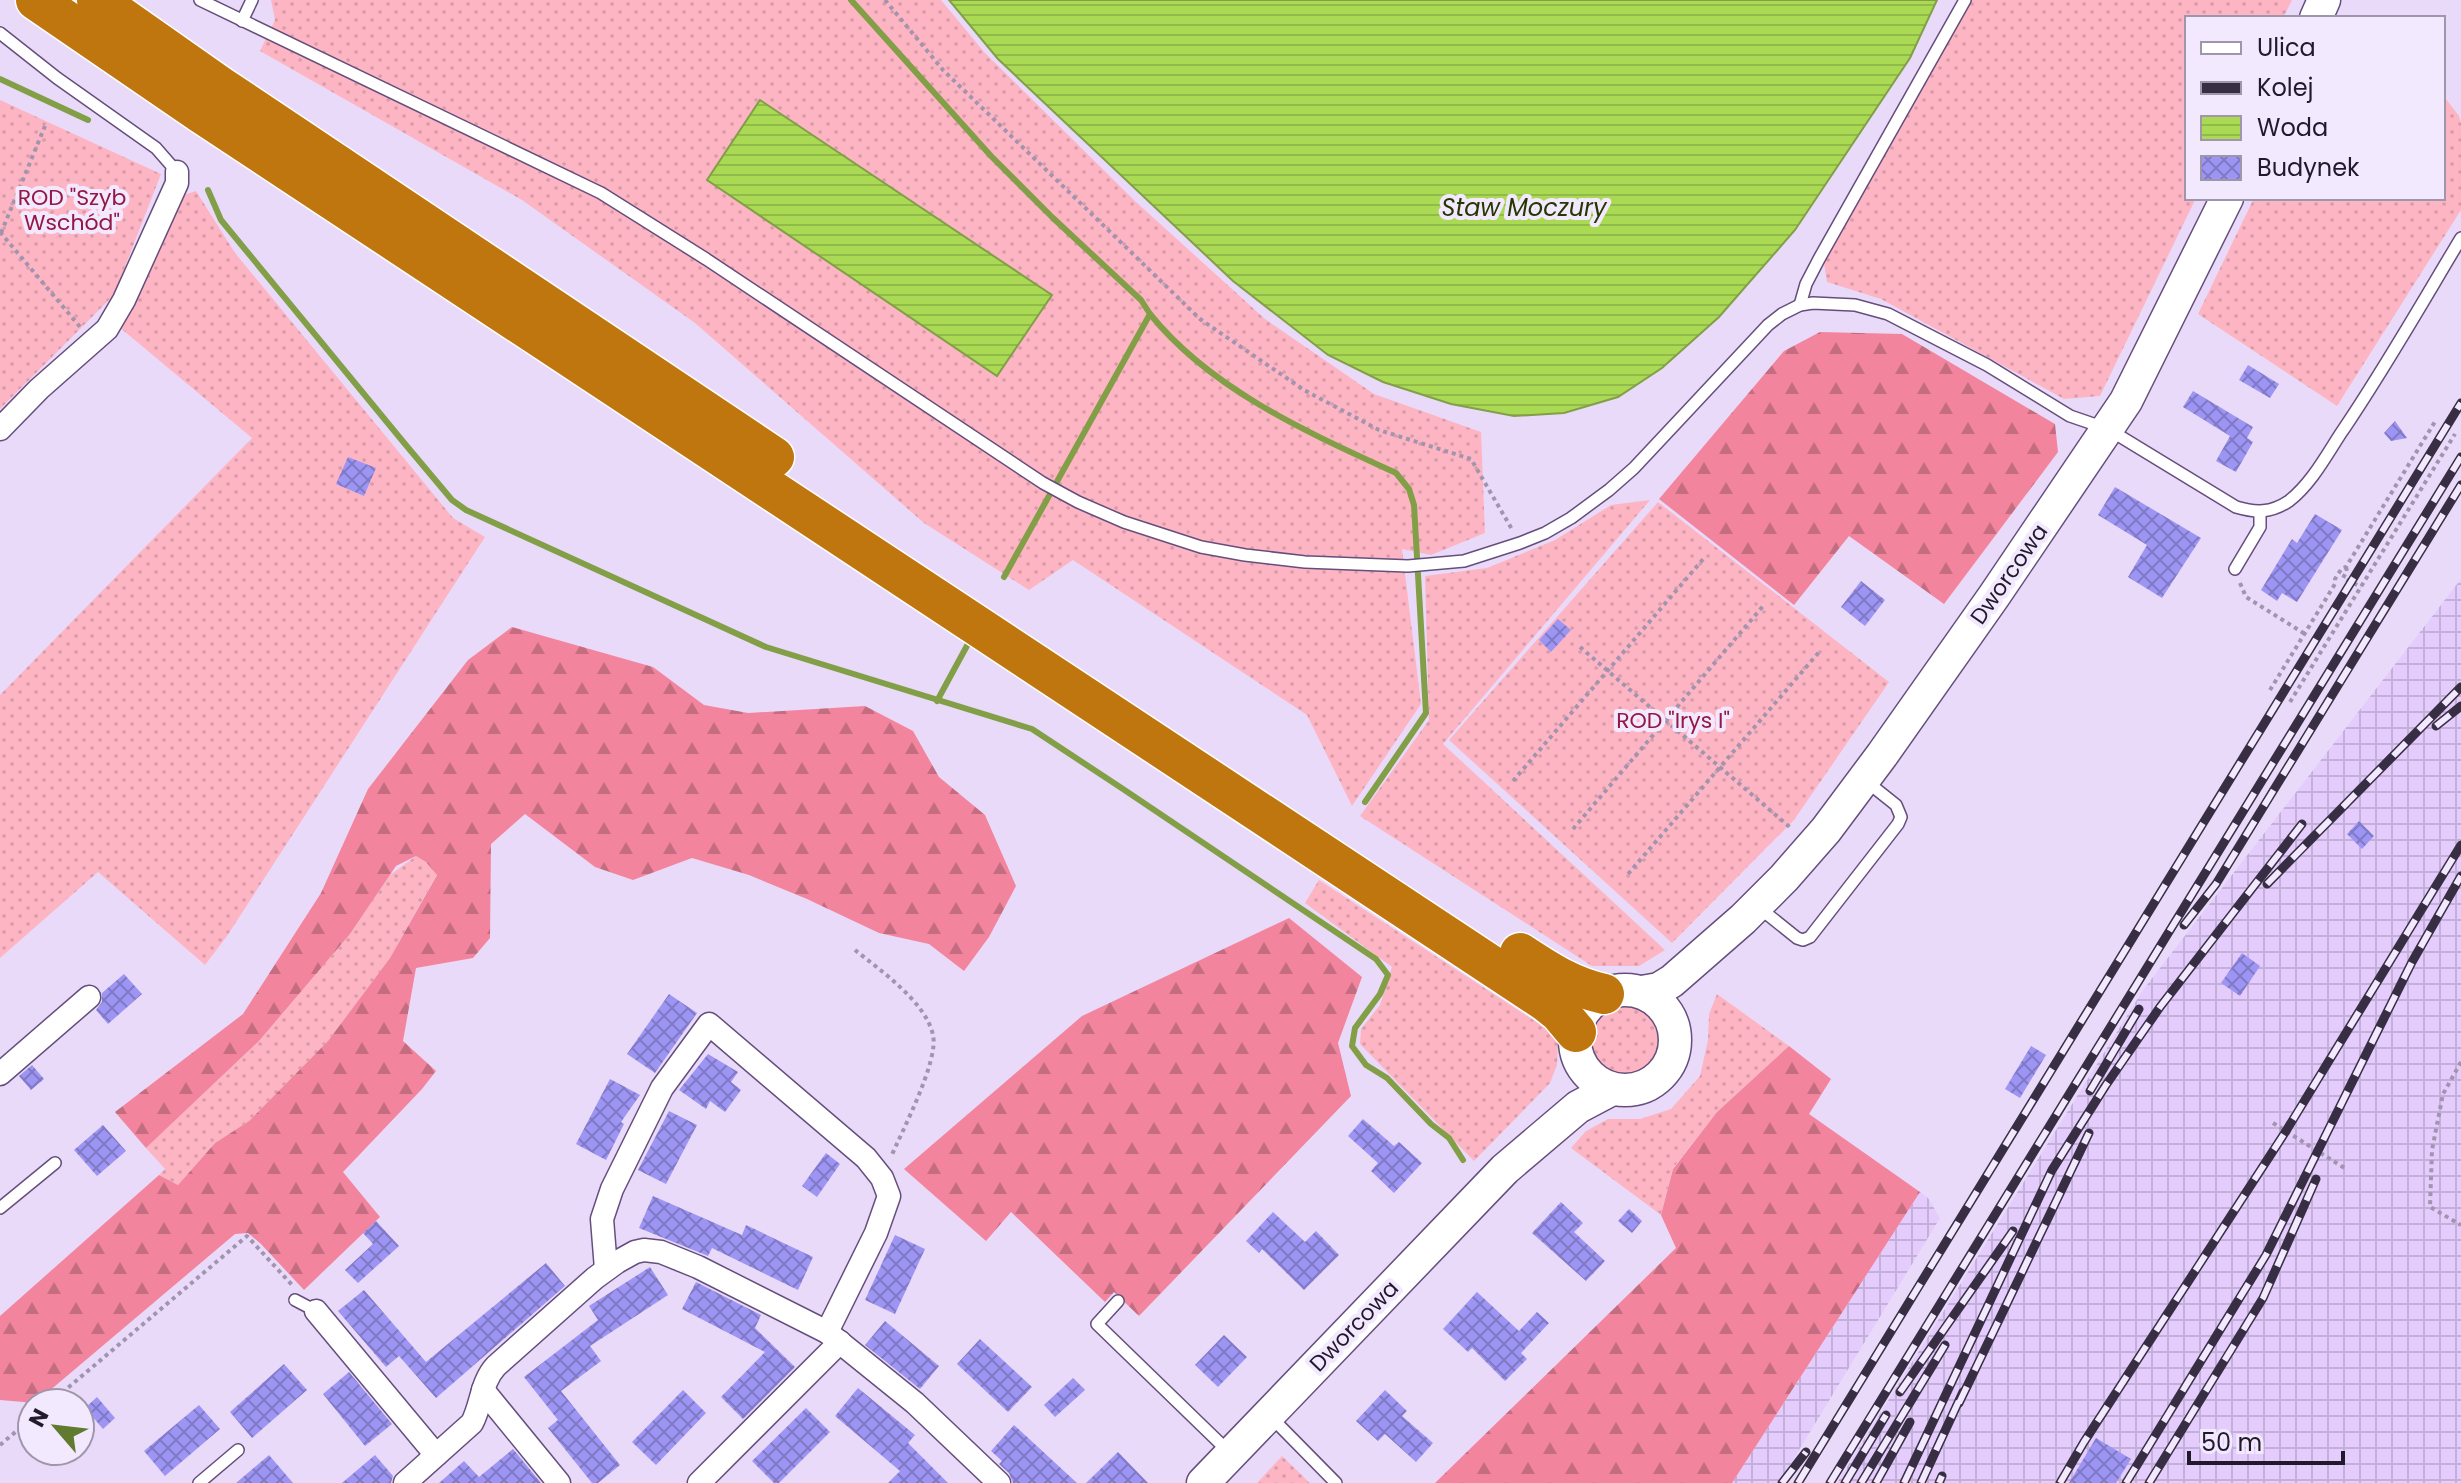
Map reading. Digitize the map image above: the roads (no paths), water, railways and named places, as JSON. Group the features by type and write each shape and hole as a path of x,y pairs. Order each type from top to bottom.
{"highway":[{"path":"36,0 201,113 1545,1001 1560,1013 1578,1048"},
{"path":"97,0 235,96 1043,638 1559,979 1581,988 1623,993"}],"main road":[{"name":"Dworcowa","path":"1623,993 1659,989 1672,981 1750,912 1811,847 1864,780 2108,429 2140,375 2226,200"},
{"name":"Dworcowa","path":"1675,1032 1698,983 1750,912"},
{"path":"1623,993 1653,998 1663,1006 1671,1018 1675,1047 1671,1061 1652,1082 1639,1088 1612,1089 1597,1082 1578,1048 1585,1010 1623,993"},
{"name":"Dworcowa","path":"1203,1483 1505,1169 1567,1088 1578,1048"},
{"name":"Dworcowa","path":"1505,1169 1578,1107 1612,1089"}],"street":[{"path":"0,429 39,389 107,329 124,300 177,183 177,172"},
{"path":"0,1074 89,997"},
{"path":"606,1269 602,1219 621,1168 662,1088 709,1024 866,1158 882,1178 889,1196 834,1337 699,1483"},
{"path":"405,1483 472,1423 478,1413 489,1373 496,1366 606,1269 644,1250 661,1252 710,1272 834,1337 915,1403 999,1483"},
{"path":"316,1311 436,1455"},
{"path":"483,1390 559,1483"}],"lane":[{"path":"200,0 601,193 1059,492 1124,522 1172,539 1212,549 1305,562 1408,566 1464,561 1545,533 1571,518 1634,468 1768,325 1800,305 1834,302 1888,314 1987,365 2070,416 2108,429 2236,507 2260,512 2272,510 2293,497 2322,462 2461,238"},
{"path":"242,21 252,0"},
{"path":"1800,305 1815,267 1965,0"},
{"path":"0,33 66,85 156,148 177,172"},
{"path":"2235,569 2257,535 2260,512"},
{"path":"1750,912 1797,938 1803,940 1810,937 1901,817 1896,805 1864,780"},
{"path":"0,1208 55,1163"},
{"path":"295,1300 316,1311"},
{"path":"1118,1301 1097,1324 1232,1454"},
{"path":"1269,1416 1336,1483"},
{"path":"199,1483 238,1450"}],"water":[{"name":"Staw Moczury","path":"949,0 1937,0 1910,58 1795,230 1719,317 1662,368 1618,397 1564,413 1514,416 1451,404 1383,382 1328,355 1233,281 998,59"},
{"path":"760,100 1052,295 997,376 707,180"}],"waterway":[{"path":"851,0 991,156 1141,300 1150,314 1004,577"},
{"path":"0,79 88,120"},
{"path":"208,190 221,220 452,500 466,510 766,647 1032,729 1376,959 1388,975 1380,994 1355,1028 1352,1046 1366,1065 1387,1078 1431,1124 1449,1138 1463,1160"},
{"path":"1150,314 1175,341 1232,387 1296,425 1396,473 1409,489 1414,505 1426,713 1365,802"},
{"path":"937,701 969,642"}],"railway":[{"path":"1798,1483 2461,403"},
{"path":"1830,1483 2461,457"},
{"path":"2184,925 2216,884 2461,485"},
{"path":"2267,884 2461,687"},
{"path":"2436,726 2461,706"},
{"path":"1904,1483 2052,1170 2160,1007 2302,824"},
{"path":"2060,1483 2286,1131 2461,845"},
{"path":"2126,1483 2266,1255 2412,962 2461,876"},
{"path":"2090,1091 2139,1009"},
{"path":"1959,1403 2089,1133"},
{"path":"2149,1483 2263,1298 2316,1179"},
{"path":"1900,1392 2013,1231"},
{"path":"1861,1483 1945,1345"},
{"path":"1921,1483 1963,1392"},
{"path":"1845,1483 1886,1415"},
{"path":"1876,1483 1910,1422"},
{"path":"1782,1483 1806,1452"},
{"path":"1939,1483 1942,1476"}],"park label":[{"name":"ROD \"Szyb Wschód\"","path":"72,210"},
{"name":"ROD \"Irys I\"","path":"1673,720"}]}
